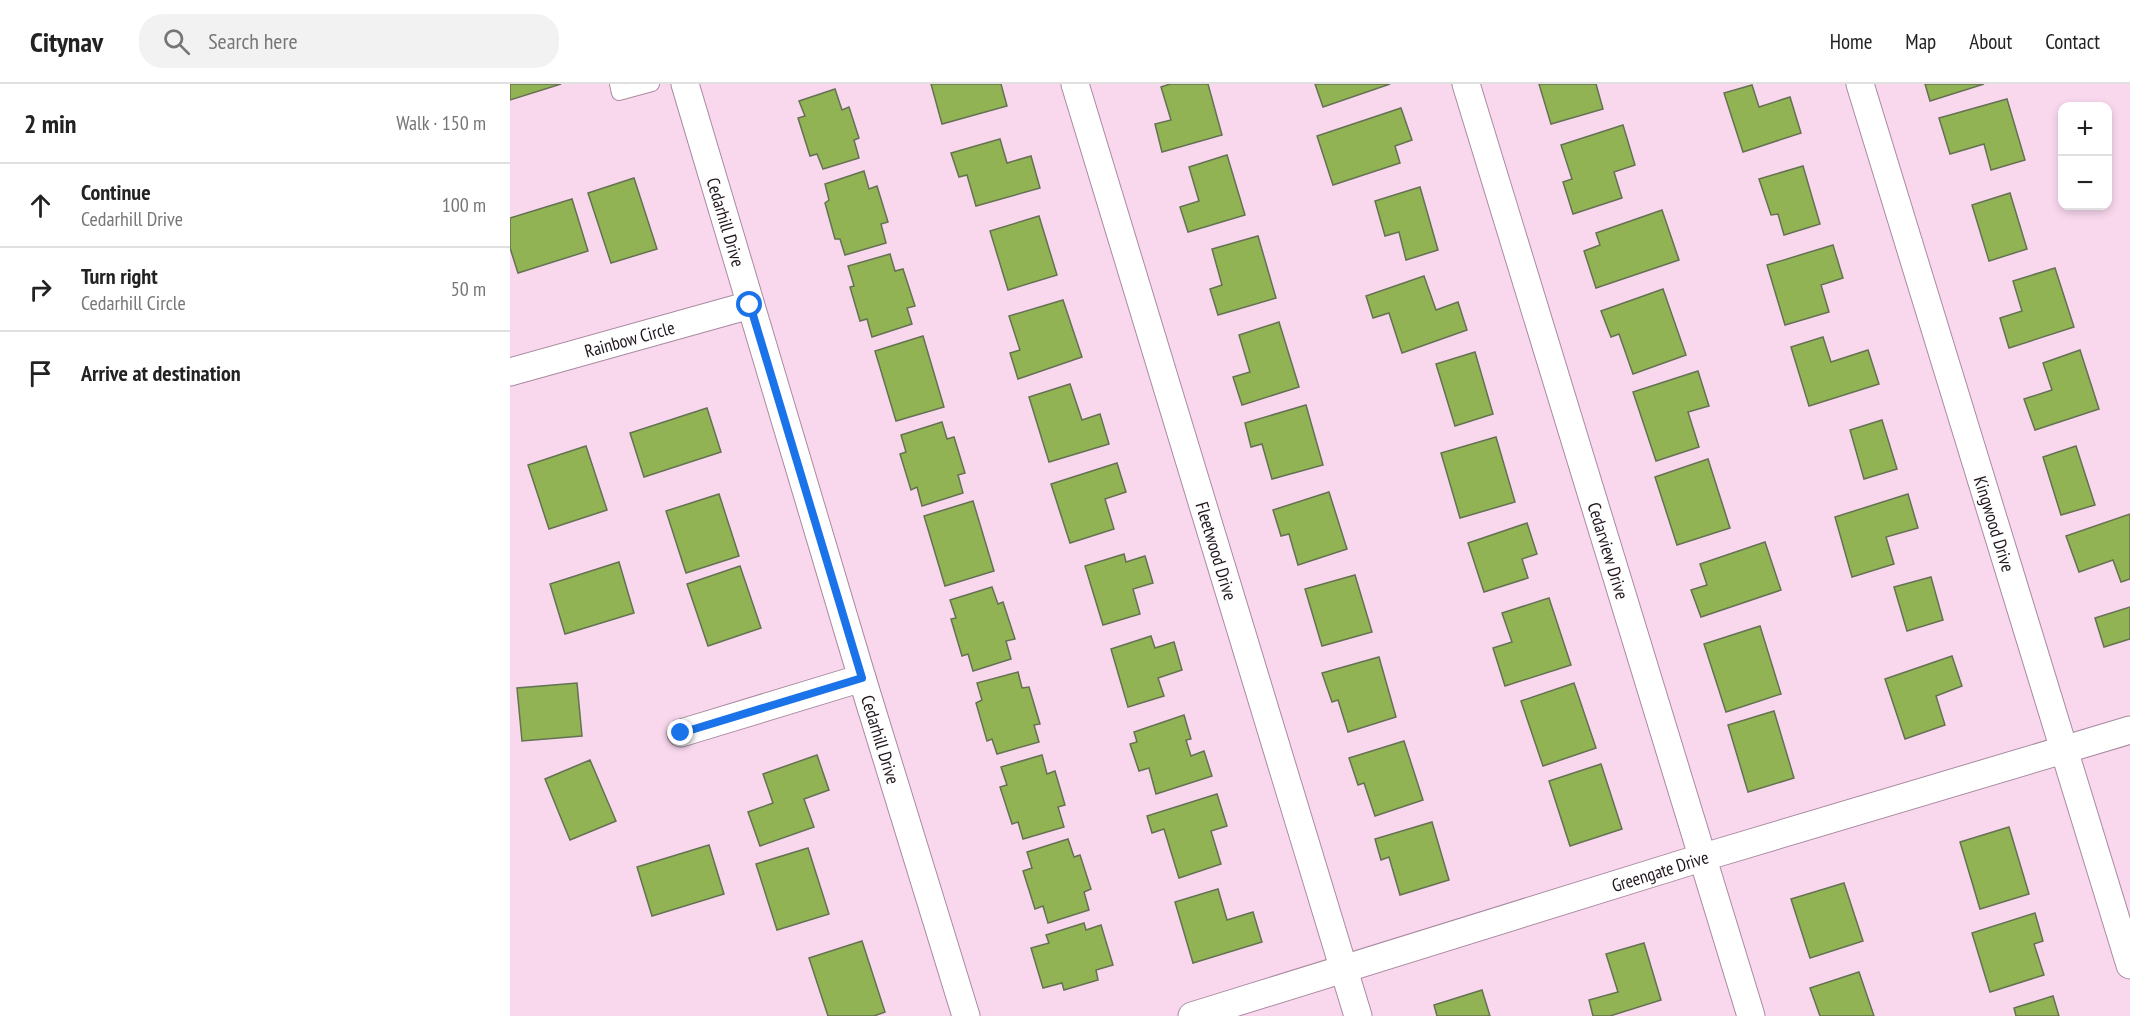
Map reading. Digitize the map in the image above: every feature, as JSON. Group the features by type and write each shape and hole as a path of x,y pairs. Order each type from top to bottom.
{"street":[{"name":"Cedarhill Drive","path":"685,84 862,678 966,1016"},
{"name":"Fleetwood Drive","path":"1075,84 1358,1016"},
{"name":"Cedarview Drive","path":"1466,84 1751,1016"},
{"name":"Kingwood Drive","path":"1860,84 2130,965"},
{"name":"Rainbow Circle","path":"510,372 750,305"},
{"path":"681,733 862,678"},
{"name":"Greengate Drive","path":"1192,1016 1704,857 2130,730"}],"lane":[{"path":"617,84 619,93 652,84"}],"building":[{"path":"510,84 561,84 510,100"},
{"path":"931,84 1001,84 1007,106 942,124"},
{"path":"1170,84 1208,84 1222,135 1162,152 1155,124 1171,120 1161,87"},
{"path":"1315,84 1390,84 1323,107"},
{"path":"1539,84 1596,84 1603,109 1551,124"},
{"path":"1925,84 1984,84 1930,101"},
{"path":"1752,85 1759,107 1790,97 1801,133 1743,152 1724,93"},
{"path":"835,89 842,110 849,107 859,138 854,140 859,158 823,169 817,154 810,156 798,118 805,116 799,101"},
{"path":"2007,99 2025,160 1991,170 1984,144 1950,154 1939,118"},
{"path":"1401,108 1412,140 1395,146 1400,163 1333,185 1317,136"},
{"path":"1623,125 1635,165 1614,172 1622,198 1573,214 1563,182 1572,179 1561,145"},
{"path":"1000,139 1007,163 1031,156 1040,188 976,206 967,175 959,177 951,153"},
{"path":"1227,155 1245,215 1188,232 1180,207 1199,201 1189,167"},
{"path":"1803,166 1820,224 1784,235 1778,214 1771,215 1759,179"},
{"path":"864,171 869,189 877,186 888,222 881,224 886,243 845,255 840,239 835,239 825,203 829,200 825,184"},
{"path":"634,178 657,249 611,263 588,193"},
{"path":"1420,187 1438,250 1406,260 1399,232 1385,236 1375,201"},
{"path":"2010,193 2027,249 1989,261 1972,205"},
{"path":"572,199 588,251 518,273 510,248 510,218"},
{"path":"1662,210 1679,260 1596,288 1584,251 1600,245 1596,233"},
{"path":"1039,216 1057,275 1008,290 990,231"},
{"path":"1258,236 1276,298 1218,315 1210,289 1222,285 1212,249"},
{"path":"1833,245 1843,278 1821,285 1829,312 1785,325 1767,265"},
{"path":"890,254 895,271 903,269 915,306 907,308 912,324 872,337 867,319 860,321 850,287 854,286 848,266"},
{"path":"2055,268 2074,327 2009,348 2000,318 2022,311 2013,281"},
{"path":"1424,276 1436,310 1458,302 1467,330 1402,353 1389,313 1373,318 1366,296"},
{"path":"1663,289 1686,355 1633,374 1619,334 1611,337 1601,311"},
{"path":"1063,300 1082,357 1018,379 1010,353 1020,350 1009,316"},
{"path":"1279,322 1299,387 1242,405 1233,377 1250,372 1239,335"},
{"path":"923,336 944,407 896,421 875,351"},
{"path":"1823,337 1831,362 1868,350 1879,384 1809,406 1791,347"},
{"path":"2080,350 2099,409 2035,430 2024,399 2052,390 2043,363"},
{"path":"1475,352 1493,414 1455,426 1436,364"},
{"path":"1698,371 1709,406 1688,412 1699,447 1656,461 1633,392"},
{"path":"1070,384 1082,420 1100,414 1109,444 1049,462 1029,397"},
{"path":"1306,405 1323,465 1272,479 1262,444 1251,447 1245,423"},
{"path":"707,408 721,452 644,477 630,433"},
{"path":"1882,420 1897,469 1864,479 1850,430"},
{"path":"942,422 947,439 954,437 965,473 958,475 963,493 922,506 917,487 911,490 900,454 906,452 901,435"},
{"path":"1496,437 1515,502 1460,518 1441,453"},
{"path":"586,446 607,510 549,529 528,465"},
{"path":"2076,446 2095,505 2061,515 2043,457"},
{"path":"1708,459 1730,528 1677,545 1655,477"},
{"path":"1117,463 1126,492 1105,499 1114,529 1070,543 1051,484"},
{"path":"1329,492 1347,549 1298,565 1289,534 1281,536 1273,510"},
{"path":"719,494 739,556 686,573 666,511"},
{"path":"1908,494 1918,528 1886,537 1894,564 1852,577 1835,517"},
{"path":"973,501 994,571 945,586 924,516"},
{"path":"2130,514 2130,579 2121,582 2113,560 2079,572 2066,536"},
{"path":"1527,523 1537,554 1522,559 1528,578 1484,592 1468,543"},
{"path":"1765,542 1781,590 1701,617 1691,590 1707,585 1700,564"},
{"path":"1124,554 1126,562 1145,556 1153,583 1133,589 1140,614 1103,625 1085,566"},
{"path":"619,562 634,613 565,634 550,584"},
{"path":"740,566 761,628 708,646 687,584"},
{"path":"1355,575 1372,632 1322,646 1305,589"},
{"path":"1931,577 1943,620 1907,631 1894,587"},
{"path":"992,587 998,604 1003,602 1015,639 1006,641 1011,659 973,671 968,654 962,656 951,619 956,618 950,600"},
{"path":"1549,598 1571,665 1505,686 1493,648 1512,642 1502,613"},
{"path":"2130,607 2130,639 2104,647 2095,618"},
{"path":"1760,626 1781,694 1726,712 1704,644"},
{"path":"1151,636 1155,648 1174,642 1182,670 1158,678 1164,696 1128,707 1111,649"},
{"path":"1952,656 1962,686 1936,696 1945,725 1905,739 1885,679"},
{"path":"1379,657 1396,717 1348,732 1338,700 1332,702 1322,673"},
{"path":"1018,672 1022,688 1029,687 1040,724 1034,725 1039,742 997,754 992,739 987,741 976,703 982,700 977,683"},
{"path":"577,683 582,736 522,741 517,688"},
{"path":"1574,683 1596,748 1543,766 1521,701"},
{"path":"1774,711 1794,778 1748,792 1728,725"},
{"path":"1184,715 1191,739 1186,740 1191,756 1204,751 1212,776 1156,794 1149,768 1139,771 1130,744 1137,742 1134,732"},
{"path":"1404,741 1423,800 1375,816 1364,783 1358,785 1349,758"},
{"path":"817,755 829,790 804,799 814,827 760,846 748,812 773,803 763,774"},
{"path":"1042,755 1047,774 1055,771 1065,805 1058,807 1064,827 1023,839 1018,822 1012,824 1000,787 1007,785 1001,767"},
{"path":"590,760 616,821 570,840 545,779"},
{"path":"1601,764 1622,829 1570,846 1549,781"},
{"path":"1217,794 1227,826 1211,831 1221,864 1179,878 1164,829 1152,833 1147,816"},
{"path":"1432,822 1449,880 1400,895 1389,857 1381,860 1375,839"},
{"path":"2009,827 2029,894 1980,909 1960,842"},
{"path":"1068,839 1074,857 1080,855 1091,889 1084,892 1089,910 1048,923 1043,906 1035,909 1023,871 1032,868 1027,852"},
{"path":"709,845 724,894 652,916 637,867"},
{"path":"808,848 829,914 777,930 756,864"},
{"path":"1844,883 1863,941 1810,958 1791,899"},
{"path":"1218,889 1227,920 1253,912 1262,942 1193,963 1175,902"},
{"path":"2035,913 2043,941 2034,944 2044,975 1990,992 1972,933"},
{"path":"1084,923 1086,930 1101,925 1113,965 1096,970 1098,980 1064,990 1062,983 1043,988 1031,948 1049,943 1046,935"},
{"path":"862,941 885,1012 874,1016 828,1016 809,958"},
{"path":"1644,943 1661,1000 1610,1016 1593,1016 1589,1000 1618,992 1606,954"},
{"path":"1859,972 1874,1016 1820,1016 1810,988"},
{"path":"1482,990 1490,1016 1437,1016 1434,1005"},
{"path":"2053,996 2059,1016 2016,1016 2014,1008"}],"route":[{"path":"681,733 862,678 750,305"}]}
